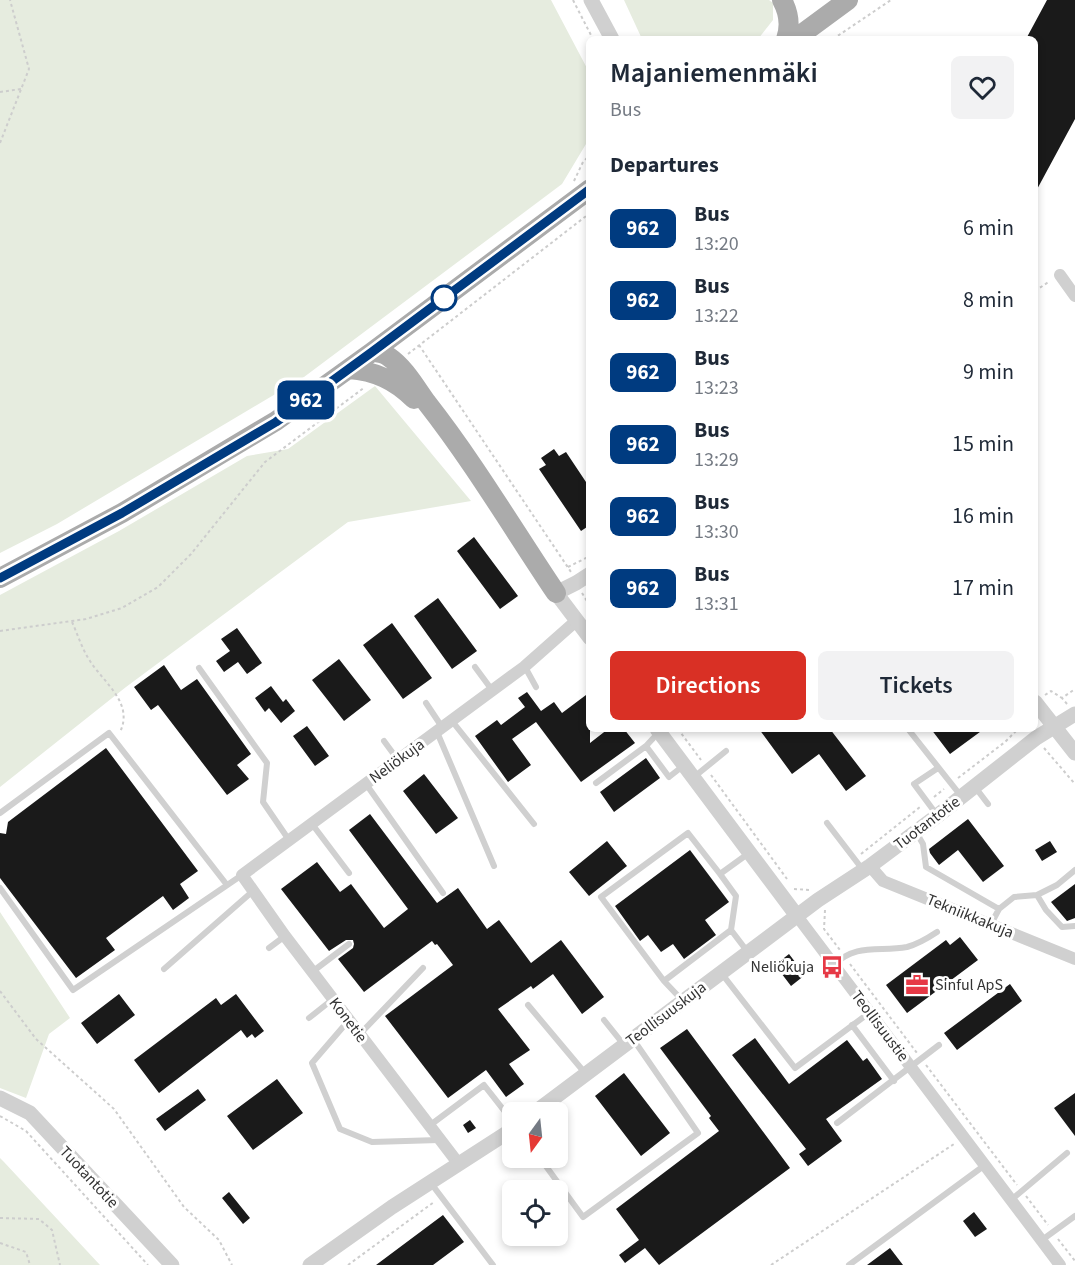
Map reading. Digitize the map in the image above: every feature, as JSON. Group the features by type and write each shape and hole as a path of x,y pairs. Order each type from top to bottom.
{"main road":[{"path":"782,0 788,17 787,36"},
{"path":"799,36 848,0"},
{"path":"0,578 122,513 276,422 414,321 581,186"},
{"path":"414,321 402,344 406,362 463,443 475,469"},
{"path":"372,352 385,355 403,371 460,446 556,593"},
{"path":"349,369 381,375 401,387 475,469"}],"street":[{"path":"591,0 610,36"},
{"path":"1060,275 1075,296"},
{"path":"586,577 556,593 586,633"},
{"name":"Neliökuja","path":"242,874 524,667 576,621"},
{"path":"1039,699 1072,760"},
{"name":"Tuotantotie","path":"797,916 863,865 916,832 1036,738 1074,714"},
{"name":"Teollisuustie","path":"659,732 1060,1265"},
{"name":"Tekniikkakuja","path":"863,865 883,881 1075,958"},
{"name":"Konetie","path":"242,874 285,936 458,1163"},
{"name":"Teollisuuskuja","path":"548,1102 797,916"},
{"name":"Tuotantotie","path":"0,1098 30,1113 172,1265"},
{"path":"310,1265 429,1182 502,1136"}],"lane":[{"path":"524,667 536,687"},
{"path":"199,668 267,763 263,802 289,840"},
{"path":"475,668 492,690"},
{"path":"426,703 443,726 534,824"},
{"path":"443,726 494,866"},
{"path":"596,783 646,746 656,732"},
{"path":"910,732 962,797"},
{"path":"0,813 109,733 227,885"},
{"path":"384,741 398,760"},
{"path":"646,746 669,777 706,767 726,751"},
{"path":"937,816 914,784 938,768"},
{"path":"366,784 443,893"},
{"path":"975,787 988,804"},
{"path":"312,823 349,873"},
{"path":"828,823 863,865"},
{"path":"916,832 923,844 926,867 999,909"},
{"path":"683,1002 664,981 602,897 688,833 735,896 731,930 748,952"},
{"path":"720,874 749,853"},
{"path":"991,924 999,909 1014,897 1037,895 1057,885 1075,870"},
{"path":"0,888 73,990 242,874"},
{"path":"164,969 253,890"},
{"path":"1037,895 1046,910 1062,927 1075,926"},
{"path":"664,981 731,930"},
{"path":"834,965 853,952 907,947 922,942 937,932"},
{"path":"269,948 285,936"},
{"path":"312,972 349,944"},
{"path":"360,1035 423,968"},
{"path":"721,972 795,1068 870,1012"},
{"path":"309,1018 333,999"},
{"path":"528,1005 585,1074"},
{"path":"349,1020 312,1063 340,1130 372,1142 439,1140"},
{"path":"547,1168 583,1217 698,1133 629,1042 604,1020"},
{"path":"852,1025 894,1081"},
{"path":"837,1123 939,1045"},
{"path":"429,1126 484,1085 502,1108"},
{"path":"1011,1200 1067,1153"},
{"path":"849,1265 985,1165"},
{"path":"429,1182 494,1265"},
{"path":"1041,1240 1075,1216"}],"path":[{"path":"0,142 29,69 10,0"},
{"path":"573,0 591,36"},
{"path":"837,36 891,0"},
{"path":"0,92 21,89"},
{"path":"581,186 583,162 586,159"},
{"path":"414,349 586,216"},
{"path":"1038,289 1060,275"},
{"path":"452,308 458,316"},
{"path":"419,345 568,567 586,599"},
{"path":"0,631 72,622 122,608 158,587 191,554 265,462 372,381"},
{"path":"568,567 586,558"},
{"path":"72,622 89,659 123,704 124,724 116,741"},
{"path":"1062,698 1075,689"},
{"path":"1039,699 1051,691 1062,698 1074,714"},
{"path":"680,732 794,889 812,890 826,911 824,929 1075,1261"},
{"path":"863,865 927,802 1015,732"},
{"path":"1036,738 1075,784"},
{"path":"1064,771 1072,760"},
{"path":"0,992 36,1039 114,1109 184,1207 219,1240 232,1265"},
{"path":"0,1116 26,1131 147,1265"},
{"path":"771,1265 964,1138"},
{"path":"348,1265 441,1197"},
{"path":"0,1218 39,1219 52,1230 60,1265"},
{"path":"0,1243 26,1252 30,1265"},
{"path":"142,1265 143,1260"}],"shaded area":[{"path":"0,0 551,0 586,66 586,144 562,184 304,377 57,524 0,553"},
{"path":"624,0 769,0 773,3 773,20 760,36 641,36"},
{"path":"375,386 471,501 348,522 126,687 0,787 0,595 119,531 247,456 288,449"},
{"path":"0,912 70,1018 49,1034 26,1098 0,1088"},
{"path":"0,1158 4,1162 100,1265 0,1265"}],"building":[{"path":"1047,0 1075,0 1075,119 1038,187 1038,36 1028,36"},
{"path":"554,449 559,456 566,452 586,482 586,528 581,531 539,469 546,465 541,458"},
{"path":"474,537 518,596 500,609 457,551"},
{"path":"438,598 477,651 452,669 414,616"},
{"path":"392,623 432,678 403,699 363,645"},
{"path":"237,628 262,663 247,674 238,662 224,672 216,661 230,651 221,639"},
{"path":"339,659 371,700 344,721 312,680"},
{"path":"164,665 181,690 197,679 251,754 237,765 249,779 227,795 158,705 151,710 134,687"},
{"path":"271,686 283,702 286,699 295,711 281,723 269,708 265,712 255,698"},
{"path":"527,692 541,711 554,702 562,713 586,695 586,732 590,732 590,743 604,732 626,732 635,743 581,782 536,722 512,739 531,765 508,782 475,736 497,720 501,725 525,707 518,698"},
{"path":"307,726 329,756 315,766 293,736"},
{"path":"761,732 832,732 866,776 846,791 819,754 792,774"},
{"path":"933,732 980,732 950,754"},
{"path":"106,748 198,871 180,884 189,898 173,910 163,896 106,938 115,950 76,978 0,878 0,833 6,834 8,822"},
{"path":"646,758 660,778 614,812 600,792"},
{"path":"424,774 458,818 436,834 403,791"},
{"path":"370,814 437,903 458,888 487,929 499,920 531,963 561,940 604,997 582,1014 553,974 533,989 531,986 498,1009 530,1050 509,1064 524,1084 506,1097 486,1070 448,1098 385,1016 453,965 437,944 435,945 432,941 364,992 338,959 353,948 353,940 346,940 329,951 281,889 317,862 340,892 351,884 384,928 408,909 349,830"},
{"path":"968,819 1004,866 983,882 958,850 939,865 929,849"},
{"path":"607,841 627,866 589,896 569,872"},
{"path":"1050,841 1057,852 1042,861 1035,850"},
{"path":"690,850 729,902 705,920 716,935 684,959 673,944 661,952 648,935 640,941 615,906"},
{"path":"1075,884 1075,918 1067,921 1051,902"},
{"path":"960,937 978,960 907,1013 886,985 946,940 950,945"},
{"path":"789,954 805,975 791,986 775,965"},
{"path":"1010,984 1022,1001 957,1050 944,1033"},
{"path":"119,994 135,1015 97,1044 81,1023"},
{"path":"236,994 264,1031 255,1038 252,1034 247,1038 241,1030 159,1093 134,1060 216,998 221,1005"},
{"path":"687,1029 790,1168 659,1265 645,1248 625,1263 619,1255 639,1240 616,1209 719,1131 709,1118 711,1116 660,1048"},
{"path":"755,1038 789,1084 847,1040 863,1061 867,1058 882,1079 826,1119 842,1141 808,1166 799,1154 806,1149 732,1055"},
{"path":"624,1073 670,1133 641,1156 595,1096"},
{"path":"277,1079 303,1113 253,1150 227,1116"},
{"path":"198,1089 206,1100 165,1131 156,1119"},
{"path":"1075,1093 1075,1136 1054,1108"},
{"path":"470,1120 476,1128 468,1133 463,1125"},
{"path":"229,1192 250,1218 243,1224 222,1198"},
{"path":"974,1212 987,1229 975,1237 963,1221"},
{"path":"443,1215 464,1242 433,1265 376,1265"},
{"path":"890,1248 903,1265 867,1265"}],"bus line":[{"name":"962","path":"0,578 122,513 276,422 586,192"}],"place":[{"name":"Neliökuja","path":"832,967"},
{"name":"Sinful ApS","path":"917,985"}]}
